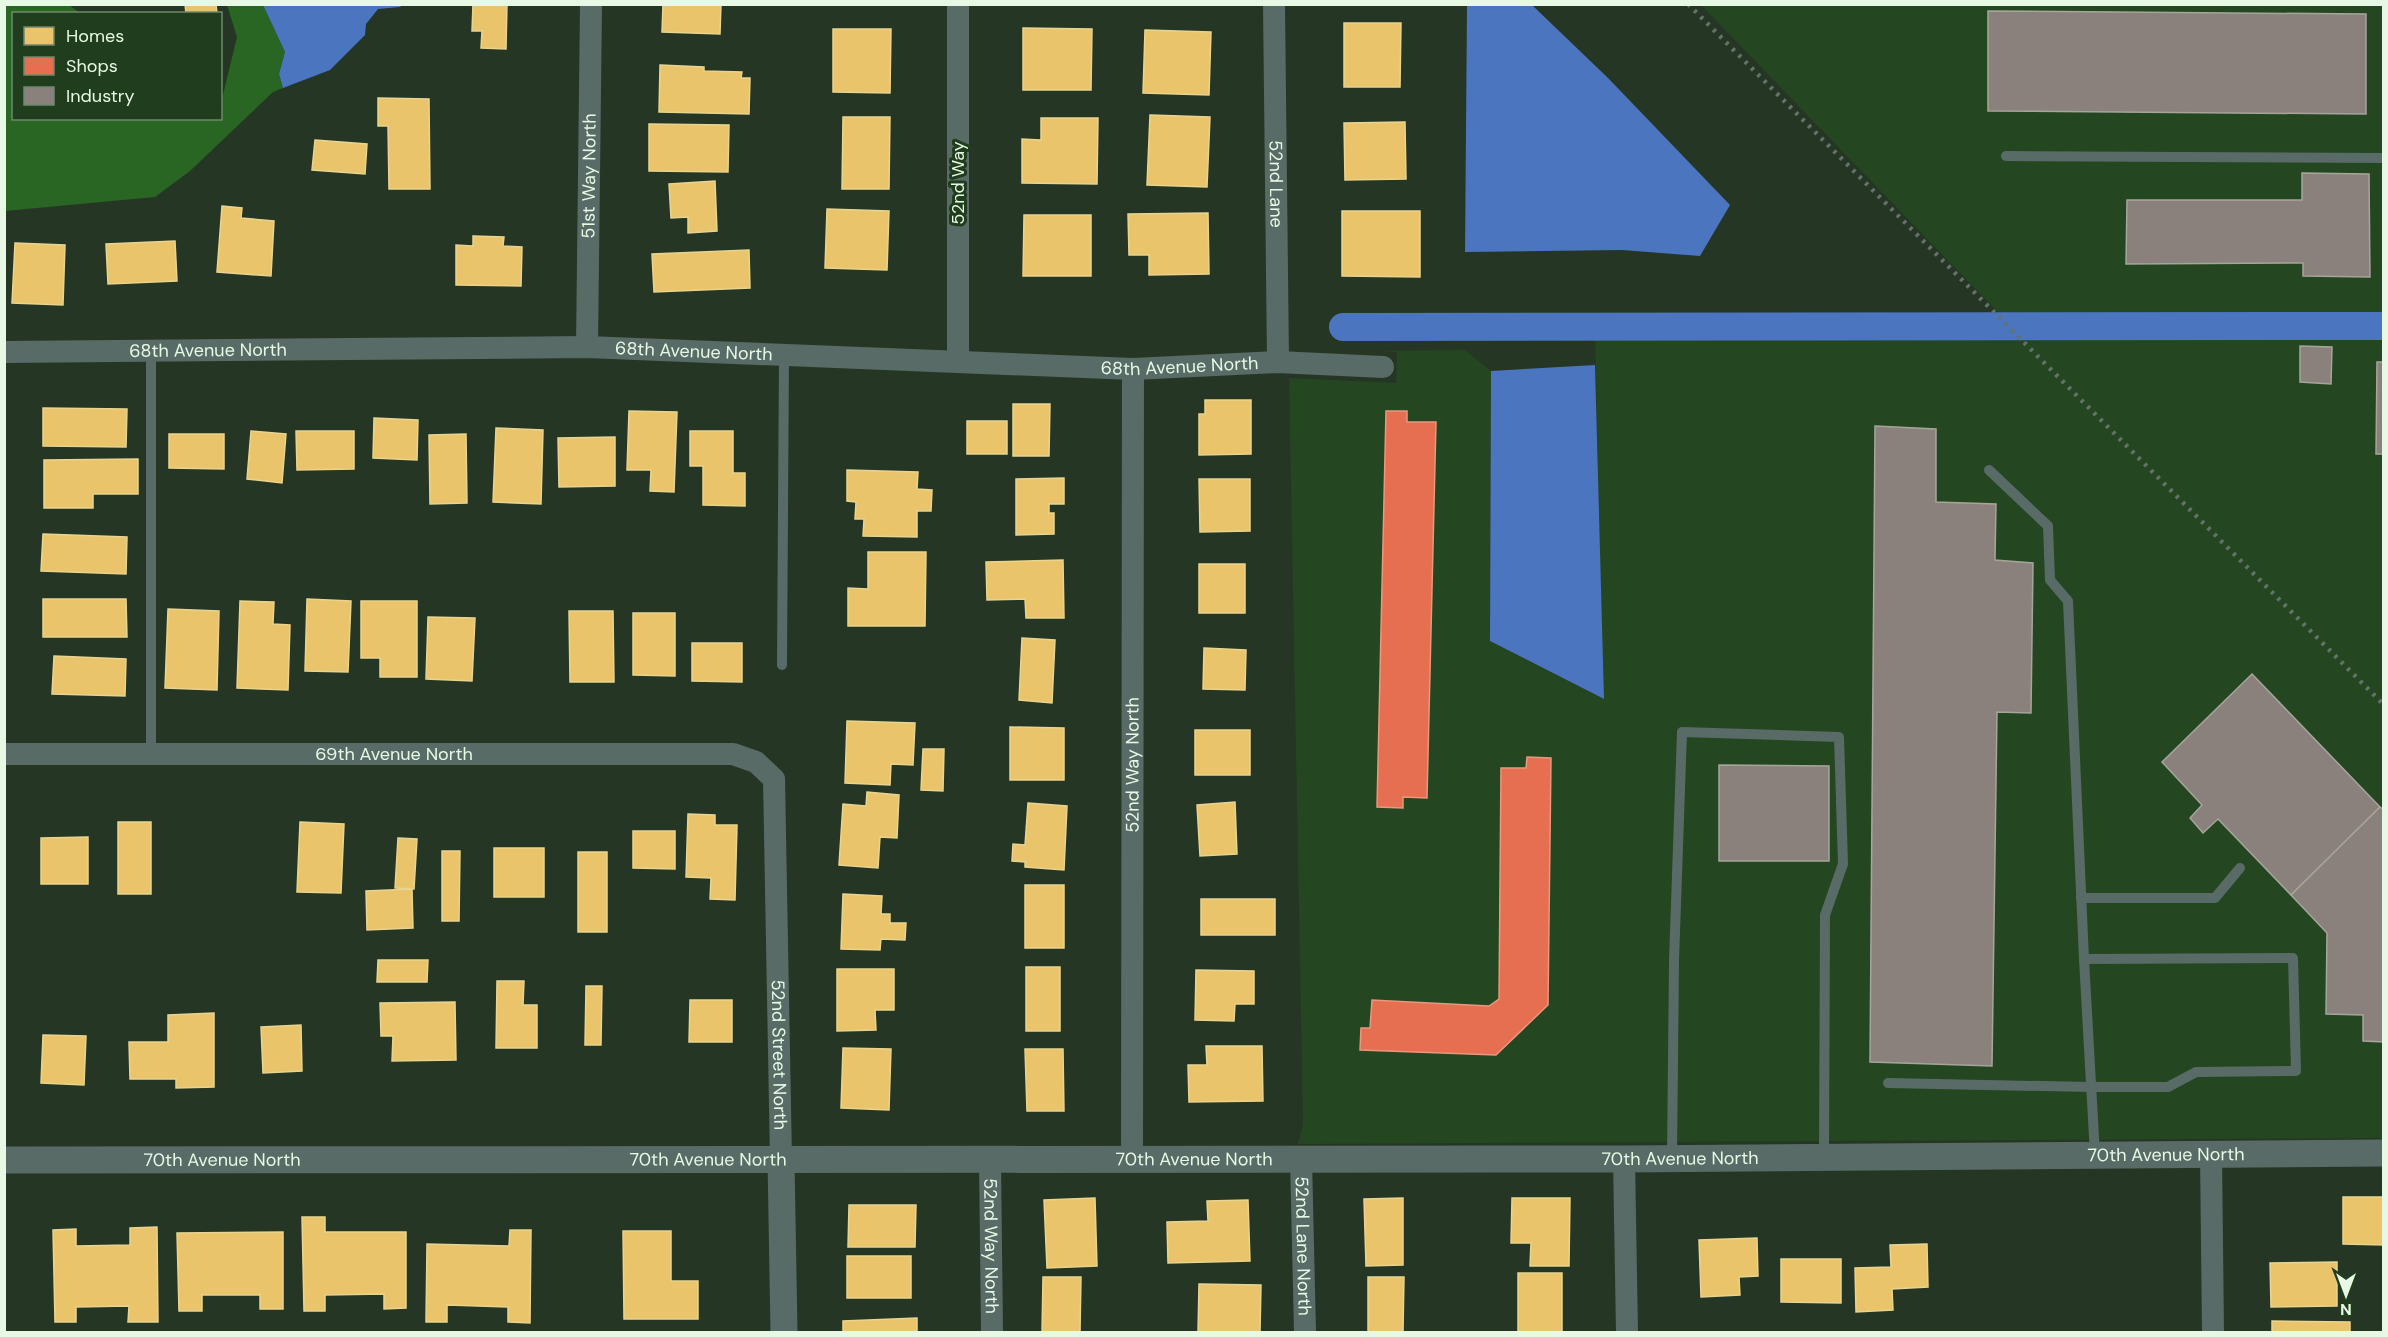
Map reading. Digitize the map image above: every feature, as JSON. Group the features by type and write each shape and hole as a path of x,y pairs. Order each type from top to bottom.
{"street":[{"name":"51st Way North","path":"587,347 591,4"},
{"name":"52nd Way","path":"958,4 958,360"},
{"name":"52nd Lane","path":"1274,4 1278,362"},
{"name":"68th Avenue North","path":"4,352 587,347 958,360 1133,369 1278,362 1383,367"},
{"name":"52nd Way North","path":"1132,1160 1133,369"},
{"name":"69th Avenue North","path":"4,754 733,754 756,762 774,779"},
{"name":"52nd Street North","path":"774,779 784,1332"},
{"name":"70th Avenue North","path":"4,1160 1624,1159 2384,1153"},
{"path":"2211,1154 2213,1332"},
{"name":"52nd Lane North","path":"1301,1159 1305,1332"},
{"path":"1624,1159 1627,1332"},
{"name":"52nd Way North","path":"990,1160 992,1332"}],"lane":[{"path":"2006,156 2384,158"},
{"path":"152,351 152,753"},
{"path":"782,664 784,353"},
{"path":"1989,470 2048,526 2050,580 2068,602 2095,1155"},
{"path":"1672,1158 1674,961 1682,732 1839,737 1843,864 1825,915 1824,1157"},
{"path":"2081,898 2215,898 2240,868"},
{"path":"1888,1083 2091,1088 2168,1087 2196,1072 2296,1071 2293,958 2084,959"}],"shaded area":[{"path":"5,5 69,5 79,12 12,12 12,120 222,120 222,99 237,37 227,5 263,5 285,52 279,74 283,88 273,92 190,171 155,197 5,211"},
{"path":"1701,5 2383,5 2383,1138 1298,1144 1303,1124 1289,378 1396,383 1397,352 1378,351 1465,350 1491,371 1490,641 1603,699 1595,331 2018,333"}],"water":[{"path":"263,5 402,5 378,9 366,24 365,35 330,70 283,88 279,74 285,52"},
{"path":"1467,5 1532,5 1608,78 1730,205 1700,256 1622,250 1465,252"},
{"path":"1595,365 1604,699 1490,641 1491,371"}],"building: Homes":[{"path":"185,4 216,4 217,12 186,12"},
{"path":"473,4 507,4 506,49 481,48 482,31 472,31"},
{"path":"663,4 721,4 720,34 662,32"},
{"path":"1344,23 1401,23 1400,87 1344,87"},
{"path":"1023,28 1092,29 1091,90 1023,90"},
{"path":"833,29 891,29 890,93 833,92"},
{"path":"1145,30 1211,32 1209,95 1143,93"},
{"path":"660,65 704,67 704,71 742,72 741,78 750,78 749,114 659,112"},
{"path":"378,98 429,99 430,189 389,189 388,126 378,126"},
{"path":"1150,115 1210,117 1207,187 1147,185"},
{"path":"843,117 890,117 889,189 842,189"},
{"path":"1041,118 1098,118 1097,184 1022,183 1022,139 1041,140"},
{"path":"1405,122 1406,179 1345,180 1344,123"},
{"path":"649,124 729,125 728,172 649,171"},
{"path":"315,140 367,144 365,174 312,170"},
{"path":"715,181 717,231 688,233 688,217 671,218 669,184"},
{"path":"222,206 242,208 241,218 274,221 271,276 217,272"},
{"path":"827,209 889,211 887,270 825,268"},
{"path":"1342,211 1420,211 1420,277 1342,276"},
{"path":"1208,213 1209,274 1149,275 1149,255 1129,255 1128,214"},
{"path":"1024,215 1091,215 1091,276 1023,276"},
{"path":"473,236 504,237 503,246 522,247 521,286 456,285 456,245 473,246"},
{"path":"175,241 177,281 108,284 106,244"},
{"path":"15,243 65,245 63,305 12,303"},
{"path":"749,250 750,288 654,292 652,254"},
{"path":"1205,400 1251,400 1251,454 1199,455 1199,414 1205,414"},
{"path":"1013,404 1050,404 1049,456 1013,456"},
{"path":"43,408 127,409 126,447 43,446"},
{"path":"629,411 677,412 674,492 650,491 651,470 627,470"},
{"path":"374,418 418,420 417,460 373,458"},
{"path":"967,421 1007,421 1007,454 967,454"},
{"path":"496,428 543,430 541,504 493,502"},
{"path":"251,431 286,434 282,483 247,479"},
{"path":"296,431 354,431 354,469 297,470"},
{"path":"690,431 733,431 733,473 745,473 745,506 703,505 703,466 690,466"},
{"path":"169,434 224,434 224,469 169,468"},
{"path":"466,434 467,503 430,504 429,435"},
{"path":"615,437 615,486 559,487 558,438"},
{"path":"138,459 138,494 93,494 93,508 44,508 44,460"},
{"path":"847,470 918,472 917,489 932,490 931,511 917,511 917,537 863,536 864,519 855,519 856,502 847,501"},
{"path":"1064,478 1064,504 1049,504 1049,513 1054,513 1054,534 1016,535 1016,479"},
{"path":"1199,479 1250,479 1250,531 1200,532"},
{"path":"43,534 127,537 126,574 41,571"},
{"path":"868,552 926,552 925,626 848,626 848,588 868,589"},
{"path":"1063,560 1064,618 1026,618 1025,599 987,600 986,562"},
{"path":"1199,564 1245,564 1245,613 1199,613"},
{"path":"43,599 126,599 127,637 43,637"},
{"path":"307,599 351,601 348,672 305,671"},
{"path":"240,601 274,602 273,624 290,625 288,690 237,688"},
{"path":"361,601 417,601 417,677 380,677 380,658 361,658"},
{"path":"168,609 219,611 217,690 165,688"},
{"path":"569,611 613,611 614,682 570,682"},
{"path":"633,613 675,613 675,676 633,675"},
{"path":"428,617 475,618 472,681 426,679"},
{"path":"1022,638 1055,640 1052,703 1019,700"},
{"path":"692,643 742,643 742,682 692,681"},
{"path":"1204,648 1246,650 1245,690 1203,689"},
{"path":"54,656 126,659 125,696 52,694"},
{"path":"847,721 915,723 913,765 891,764 890,785 845,783"},
{"path":"1010,727 1064,728 1064,780 1010,780"},
{"path":"1195,730 1250,730 1250,775 1195,775"},
{"path":"923,749 944,749 943,791 921,790"},
{"path":"867,792 899,795 897,838 880,837 878,868 839,865 843,804 866,806"},
{"path":"1235,802 1237,854 1200,856 1197,805"},
{"path":"1028,803 1067,806 1064,870 1025,867 1025,862 1012,861 1013,844 1025,845"},
{"path":"688,814 715,815 715,825 737,825 735,900 710,899 711,878 686,877"},
{"path":"118,822 151,822 151,894 118,894"},
{"path":"300,822 344,824 341,893 297,892"},
{"path":"633,831 675,831 675,869 633,868"},
{"path":"88,837 88,884 41,884 41,838"},
{"path":"398,838 417,839 414,889 395,888"},
{"path":"494,848 544,848 544,897 494,897"},
{"path":"442,851 460,851 459,921 442,921"},
{"path":"578,852 607,852 607,932 578,932"},
{"path":"1025,885 1064,885 1064,948 1025,948"},
{"path":"412,889 413,928 367,930 366,891"},
{"path":"843,894 882,896 881,914 890,914 890,923 906,923 905,940 881,939 880,950 841,949"},
{"path":"1201,899 1275,899 1275,935 1201,935"},
{"path":"378,960 428,960 427,982 377,982"},
{"path":"1026,967 1060,967 1060,1031 1026,1031"},
{"path":"837,969 894,969 894,1010 875,1010 876,1030 837,1031"},
{"path":"1196,970 1254,971 1254,1004 1235,1004 1234,1021 1195,1020"},
{"path":"497,981 524,981 523,1005 537,1005 537,1048 496,1048"},
{"path":"586,986 602,986 601,1045 585,1045"},
{"path":"690,1000 732,1000 732,1042 689,1042"},
{"path":"455,1002 456,1060 392,1061 393,1036 381,1036 380,1003"},
{"path":"214,1013 214,1087 176,1088 176,1079 130,1079 129,1042 168,1042 168,1015"},
{"path":"301,1025 302,1071 263,1073 261,1027"},
{"path":"43,1035 86,1036 84,1085 41,1083"},
{"path":"1206,1046 1262,1046 1263,1101 1189,1102 1188,1065 1207,1065"},
{"path":"843,1048 891,1049 889,1110 841,1108"},
{"path":"1025,1049 1063,1049 1064,1111 1027,1111"},
{"path":"2343,1197 2384,1197 2384,1245 2343,1244"},
{"path":"1095,1198 1097,1266 1047,1268 1044,1200"},
{"path":"1403,1198 1403,1265 1366,1266 1364,1199"},
{"path":"1512,1198 1570,1198 1569,1266 1530,1266 1531,1243 1511,1243"},
{"path":"1248,1200 1250,1261 1168,1263 1167,1222 1208,1221 1207,1201"},
{"path":"849,1205 916,1205 915,1247 848,1247"},
{"path":"302,1217 325,1217 325,1232 406,1232 406,1308 384,1309 384,1294 325,1295 325,1311 304,1311"},
{"path":"157,1227 158,1322 128,1322 129,1306 76,1307 76,1322 55,1322 53,1230 76,1229 76,1246 130,1245 130,1228"},
{"path":"510,1230 531,1230 530,1323 508,1322 508,1307 447,1305 447,1322 426,1322 427,1244 509,1246"},
{"path":"623,1231 671,1231 671,1281 698,1281 698,1319 624,1319"},
{"path":"283,1232 283,1309 260,1309 260,1295 202,1295 202,1311 179,1311 177,1233"},
{"path":"1757,1238 1758,1276 1739,1277 1740,1295 1701,1297 1699,1240"},
{"path":"1927,1244 1928,1287 1892,1289 1893,1310 1856,1312 1855,1268 1891,1267 1890,1245"},
{"path":"847,1256 911,1256 911,1298 847,1298"},
{"path":"1781,1259 1841,1259 1841,1303 1781,1302"},
{"path":"2337,1262 2337,1306 2271,1307 2270,1263"},
{"path":"1518,1273 1562,1273 1562,1332 1518,1332"},
{"path":"1043,1277 1081,1277 1080,1332 1042,1332"},
{"path":"1368,1277 1404,1277 1403,1332 1368,1332"},
{"path":"1199,1284 1261,1285 1260,1332 1198,1332"},
{"path":"917,1318 917,1332 843,1332 843,1321"},
{"path":"2272,1321 2350,1322 2350,1332 2272,1332"}],"building: Shops":[{"path":"1386,411 1407,411 1407,422 1436,422 1427,798 1403,797 1403,808 1377,807"},
{"path":"1527,757 1551,758 1548,1005 1496,1055 1360,1050 1361,1028 1370,1028 1372,1000 1489,1006 1499,999 1501,768 1526,768"}],"building: Industry":[{"path":"1988,11 2366,14 2366,114 1988,111"},
{"path":"2302,173 2369,174 2370,277 2303,276 2303,263 2126,264 2127,200 2302,200"},
{"path":"2300,346 2332,347 2331,384 2300,382"},
{"path":"2377,362 2384,362 2384,454 2376,454"},
{"path":"1875,426 1936,429 1936,502 1996,504 1995,560 2033,563 2031,713 1997,712 1992,1066 1870,1062"},
{"path":"2252,674 2380,807 2291,895 2218,819 2203,833 2190,818 2202,805 2162,762"},
{"path":"1719,765 1829,766 1829,861 1719,861"},
{"path":"2380,807 2384,810 2384,1042 2363,1041 2363,1015 2326,1014 2327,933 2291,895"}],"waterway":[{"path":"1343,327 2384,326"}],"railway":[{"path":"1688,4 2384,705"}]}
